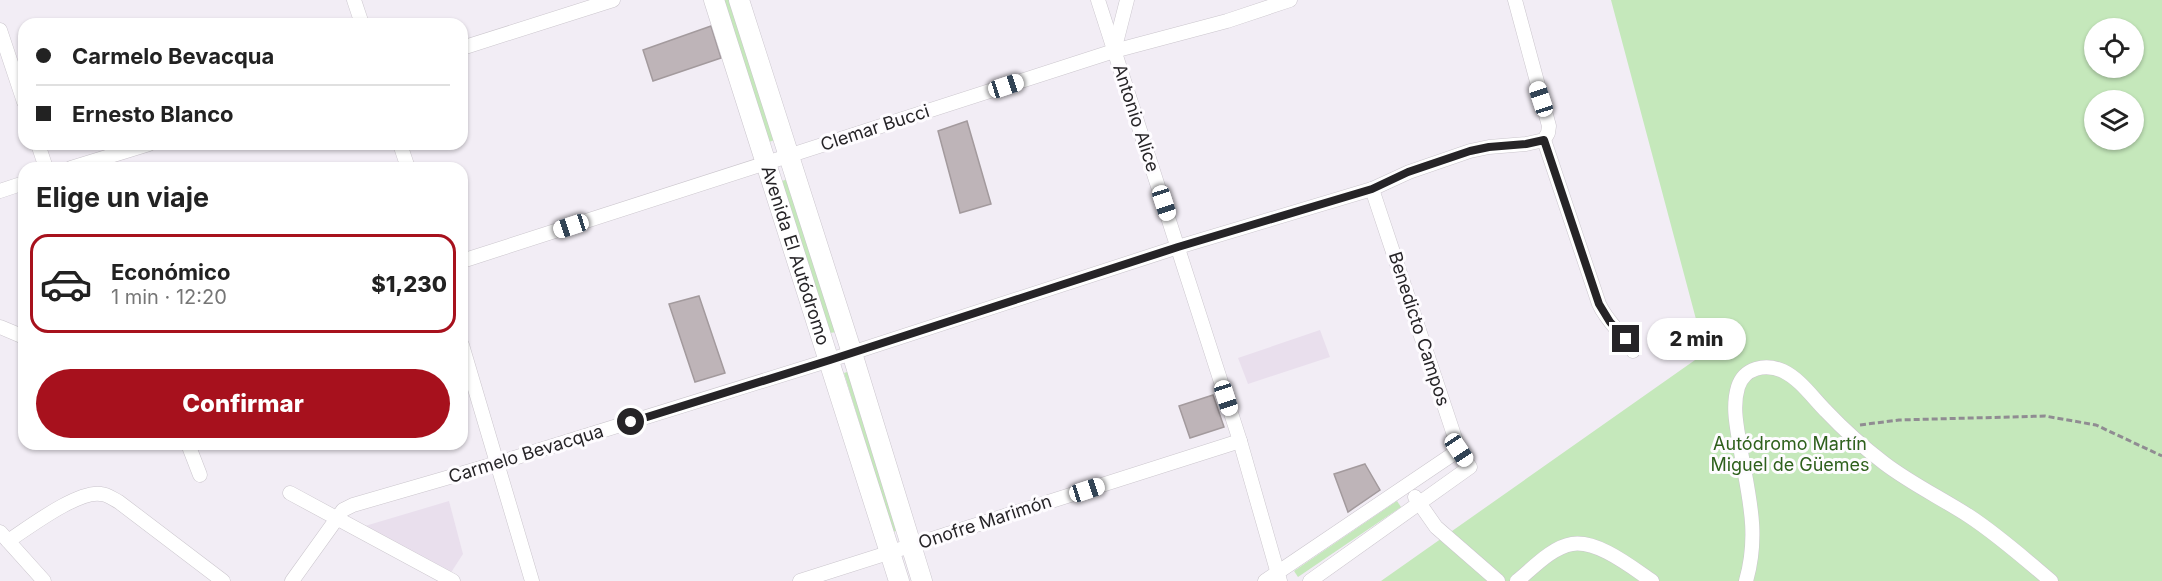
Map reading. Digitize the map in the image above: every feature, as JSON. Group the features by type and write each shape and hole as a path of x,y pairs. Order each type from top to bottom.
{"street":[{"path":"354,0 360,18"},
{"path":"468,46 613,0"},
{"name":"Avenida El Autódromo","path":"714,0 899,581"},
{"name":"Avenida El Autódromo","path":"739,0 852,352 922,581"},
{"name":"Antonio Alice","path":"1098,0 1240,441 1280,576"},
{"path":"1114,51 1127,0"},
{"name":"Clemar Bucci","path":"468,259 1114,51 1227,21 1290,0"},
{"path":"1515,0 1549,126 1544,140 1599,304 1603,315 1626,339 1633,351"},
{"path":"0,30 18,84"},
{"name":"Carmelo Bevacqua","path":"292,581 343,510 353,504 498,463 830,360 1178,247 1372,189 1408,172 1470,151 1544,140"},
{"path":"90,162 130,150"},
{"path":"0,191 18,185"},
{"name":"Benedicto Campos","path":"1372,189 1459,450 1470,467 1418,502"},
{"path":"0,327 18,334"},
{"path":"468,365 532,581"},
{"path":"1746,581 1751,562 1753,527 1735,410 1739,385 1745,375 1764,366 1784,372 1886,465 1971,517 2051,581"},
{"name":"Onofre Marimón","path":"800,581 1240,441"},
{"path":"190,450 200,476"},
{"path":"1265,581 1280,576 1459,450"},
{"path":"1407,485 1436,527 1498,581"},
{"path":"44,581 4,536 90,494 103,494 119,502 223,581"},
{"path":"290,494 453,581"},
{"path":"1310,581 1418,502"},
{"path":"1517,581 1556,551 1571,544 1602,550 1652,581"}],"path":[{"path":"1844,429 1872,422 1899,420 2045,416 2096,424 2162,456"}],"shaded area":[{"path":"1320,330 1330,357 1248,384 1238,358"},
{"path":"449,501 463,554 450,574 365,526"}],"green space":[{"path":"724,0 730,0 775,140 769,142"},
{"name":"Autódromo Martín Miguel de Güemes","path":"1611,0 2162,0 2162,581 1381,581 1705,353"},
{"path":"788,179 836,332 830,333 782,181"},
{"path":"850,371 899,530 893,532 844,373"},
{"path":"1397,501 1401,507 1298,577 1294,571"}],"building":[{"path":"711,26 721,58 653,81 643,50"},
{"path":"967,121 991,204 960,213 938,131"},
{"path":"699,296 725,373 695,382 669,304"},
{"path":"1213,395 1224,427 1190,438 1179,406"},
{"path":"1365,464 1380,490 1348,512 1334,474"}],"route":[{"path":"631,422 1178,247 1372,189 1408,172 1470,151 1544,140 1603,315 1626,339"}]}
